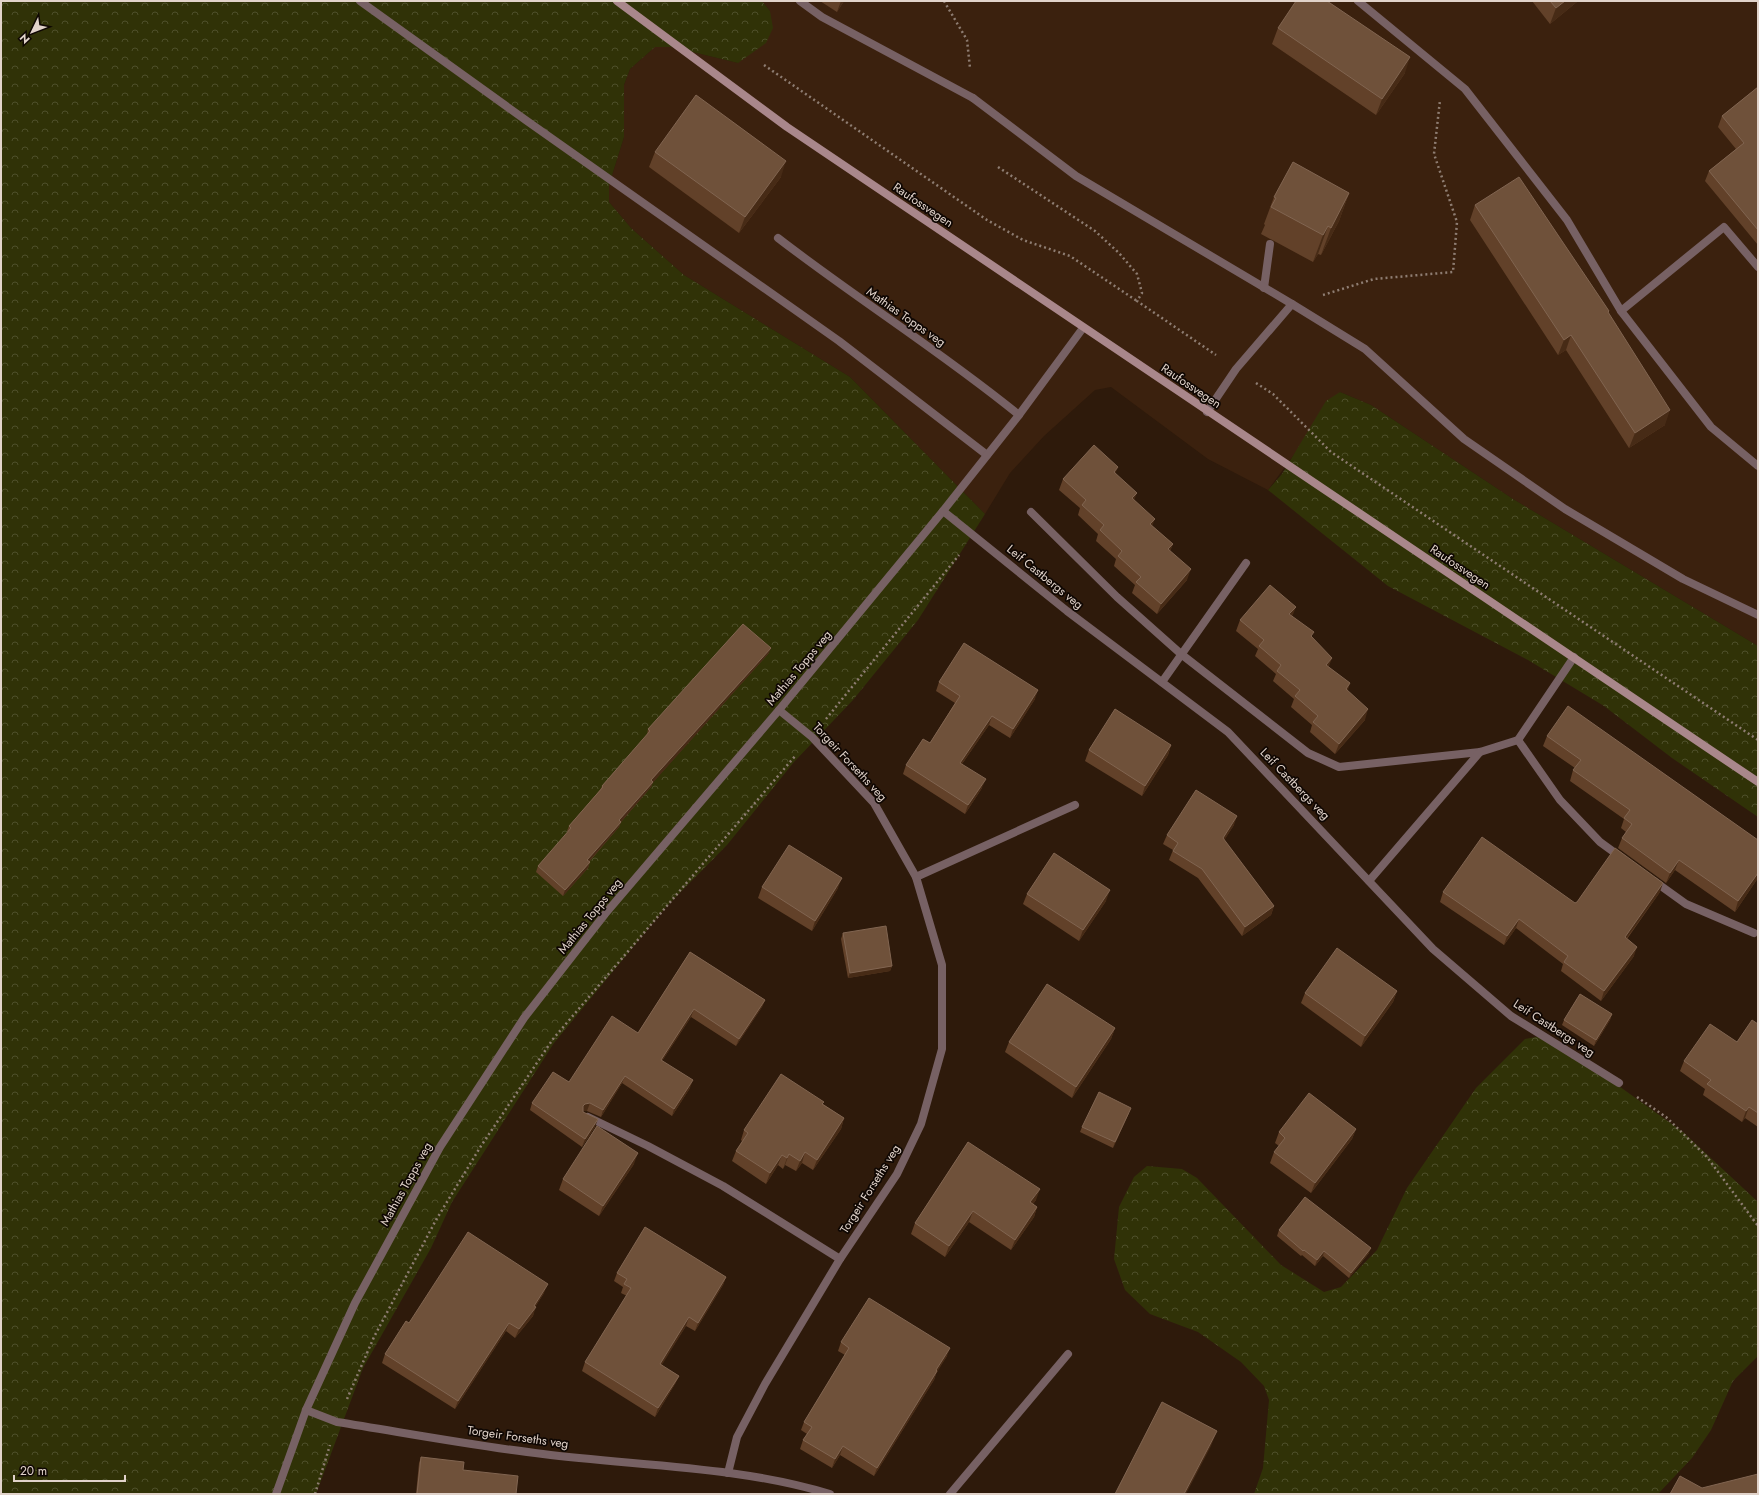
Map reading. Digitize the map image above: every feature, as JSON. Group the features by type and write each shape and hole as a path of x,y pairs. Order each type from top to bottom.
{"main road":[{"name":"Raufossvegen","path":"617,1 787,127 1207,412 1758,782"}],"street":[{"path":"360,1 839,341 987,455"},
{"path":"800,1 822,17 973,98 1076,176 1365,349 1464,439 1565,510 1683,578 1758,615"},
{"path":"1361,2 1465,89 1567,220 1621,311 1712,427 1758,466"},
{"path":"1621,311 1724,227 1758,267"},
{"name":"Mathias Topps veg","path":"778,238 821,272 984,387 1019,415"},
{"path":"1264,288 1270,244"},
{"path":"1207,412 1236,369 1292,304"},
{"name":"Mathias Topps veg","path":"276,1494 306,1410 355,1303 440,1147 524,1018 605,914 779,710 943,511 1019,415 1083,328"},
{"name":"Leif Castbergs veg","path":"943,511 1067,612 1228,732 1433,949 1511,1016 1619,1083"},
{"path":"1031,512 1117,597 1182,654 1308,753 1339,767 1480,752 1518,740 1574,657"},
{"path":"1162,682 1246,563"},
{"name":"Torgeir Forseths veg","path":"728,1473 736,1437 765,1384 840,1259 897,1174 922,1124 942,1049 942,965 916,877 874,803 812,737 779,710"},
{"path":"1518,740 1560,800 1600,842 1631,864"},
{"path":"1370,881 1480,752"},
{"path":"916,877 1075,805"},
{"path":"1650,878 1686,904 1754,933"},
{"path":"585,1116 648,1146 723,1186 840,1259"},
{"path":"950,1494 1068,1354"},
{"name":"Torgeir Forseths veg","path":"306,1410 337,1422 543,1454 728,1473 806,1487 830,1494"}],"path":[{"path":"944,1 967,40 973,98"},
{"path":"764,65 987,220 1023,240 1070,256 1273,394 1331,452 1758,740"},
{"path":"1292,304 1374,279 1452,272 1457,222 1434,154 1444,72"},
{"path":"998,166 1095,231 1119,253 1137,274 1142,292 1137,302"},
{"path":"315,1494 337,1422 374,1337 436,1220 481,1146 549,1046 812,737 974,536"},
{"path":"1619,1083 1666,1118 1707,1157 1758,1226"}],"shaded area":[{"path":"762,1 1758,1 1758,646 1513,499 1371,405 1340,392 1268,490 1208,459 1111,387 1095,390 1044,436 1010,473 985,514 850,377 684,275 631,228 609,202 609,185 624,137 624,85 630,69 655,47 672,47 738,63 770,11"}],"green space":[{"path":"1,1 762,1 770,11 773,28 766,43 738,63 672,47 655,47 630,69 624,85 624,137 609,185 609,202 631,228 684,275 850,377 985,514 918,620 853,700 794,762 727,845 666,907 554,1043 452,1202 431,1248 363,1368 316,1494 1,1494"},
{"path":"1340,392 1371,405 1513,499 1758,646 1758,817 1672,758 1604,706 1528,660 1388,586 1268,490 1282,474 1326,401"},
{"path":"1541,1036 1556,1041 1683,1132 1758,1202 1758,1356 1733,1381 1711,1430 1692,1458 1658,1494 1254,1494 1263,1468 1269,1400 1264,1386 1241,1362 1198,1332 1150,1314 1125,1290 1114,1259 1119,1207 1134,1177 1147,1166 1182,1169 1197,1178 1281,1265 1324,1292 1341,1287 1377,1250 1407,1188 1476,1088 1525,1039"}],"building":[{"path":"1296,1 1327,1 1410,57 1382,99 1278,28"},
{"path":"1550,1 1565,1 1556,8"},
{"path":"1758,87 1758,230 1709,171 1744,143 1722,116"},
{"path":"696,95 786,161 745,217 655,152"},
{"path":"1293,162 1349,193 1331,228 1328,226 1323,235 1271,207 1276,198 1274,197"},
{"path":"1519,177 1609,311 1608,312 1670,410 1635,433 1571,335 1564,340 1475,205"},
{"path":"1094,445 1118,467 1114,472 1137,493 1132,498 1155,519 1150,524 1173,544 1168,549 1191,569 1161,604 1136,582 1141,577 1118,556 1122,551 1100,530 1104,525 1082,505 1086,500 1063,479"},
{"path":"1270,585 1296,607 1289,614 1314,632 1311,636 1332,658 1326,665 1350,683 1346,689 1368,709 1339,744 1313,722 1318,716 1295,696 1300,690 1277,671 1281,665 1259,646 1264,640 1240,620"},
{"path":"743,624 771,648 651,780 653,782 619,820 621,822 587,860 590,862 565,890 538,866 571,828 569,826 603,787 602,786 650,731 648,729"},
{"path":"964,643 1038,690 1013,729 992,716 960,763 986,779 968,805 906,765 923,739 930,743 960,696 939,682"},
{"path":"1568,706 1758,840 1758,873 1738,901 1679,860 1670,873 1622,838 1632,824 1624,818 1630,810 1573,770 1581,760 1547,736"},
{"path":"1115,709 1171,745 1145,786 1089,750"},
{"path":"1196,790 1237,816 1223,838 1274,906 1245,927 1202,869 1173,851 1178,843 1167,835"},
{"path":"1482,837 1575,903 1615,848 1663,883 1625,937 1637,947 1604,991 1564,962 1568,956 1519,919 1507,936 1443,892"},
{"path":"789,845 842,878 815,921 762,887"},
{"path":"1054,853 1110,890 1083,930 1027,894"},
{"path":"886,926 892,966 850,973 843,933"},
{"path":"1337,948 1397,991 1365,1036 1305,993"},
{"path":"690,952 765,1000 739,1039 694,1009 661,1060 693,1080 674,1109 625,1076 603,1110 590,1103 583,1106 583,1112 598,1119 585,1139 532,1103 553,1072 569,1082 612,1016 638,1033"},
{"path":"1047,984 1115,1028 1076,1087 1009,1042"},
{"path":"1580,994 1612,1014 1596,1040 1564,1020"},
{"path":"1752,1020 1758,1024 1758,1113 1749,1107 1746,1111 1707,1084 1711,1080 1684,1061 1710,1024 1737,1042"},
{"path":"781,1074 824,1102 822,1104 844,1118 817,1160 805,1152 800,1161 789,1154 787,1158 782,1155 770,1173 736,1151 748,1133 744,1130"},
{"path":"1099,1092 1131,1108 1115,1142 1082,1127"},
{"path":"1309,1093 1356,1129 1315,1183 1274,1152 1285,1138 1279,1132"},
{"path":"597,1126 638,1153 603,1206 563,1179"},
{"path":"968,1142 1040,1189 1030,1202 1037,1207 1015,1240 973,1211 949,1246 915,1223"},
{"path":"1305,1197 1371,1248 1351,1273 1324,1251 1317,1260 1304,1250 1303,1251 1279,1230"},
{"path":"645,1227 726,1277 698,1323 689,1317 660,1364 679,1376 658,1408 585,1362 631,1288 624,1284 627,1279 617,1273"},
{"path":"468,1232 548,1284 534,1306 536,1307 519,1329 509,1323 458,1401 385,1354 406,1321 409,1323"},
{"path":"869,1298 950,1348 877,1468 843,1446 835,1459 803,1440 812,1427 804,1422 849,1348 841,1342"},
{"path":"1162,1402 1217,1431 1184,1494 1115,1494"},
{"path":"421,1457 464,1462 463,1470 518,1476 516,1494 417,1494"},
{"path":"1758,1474 1758,1494 1670,1494 1680,1476 1702,1488"}]}
